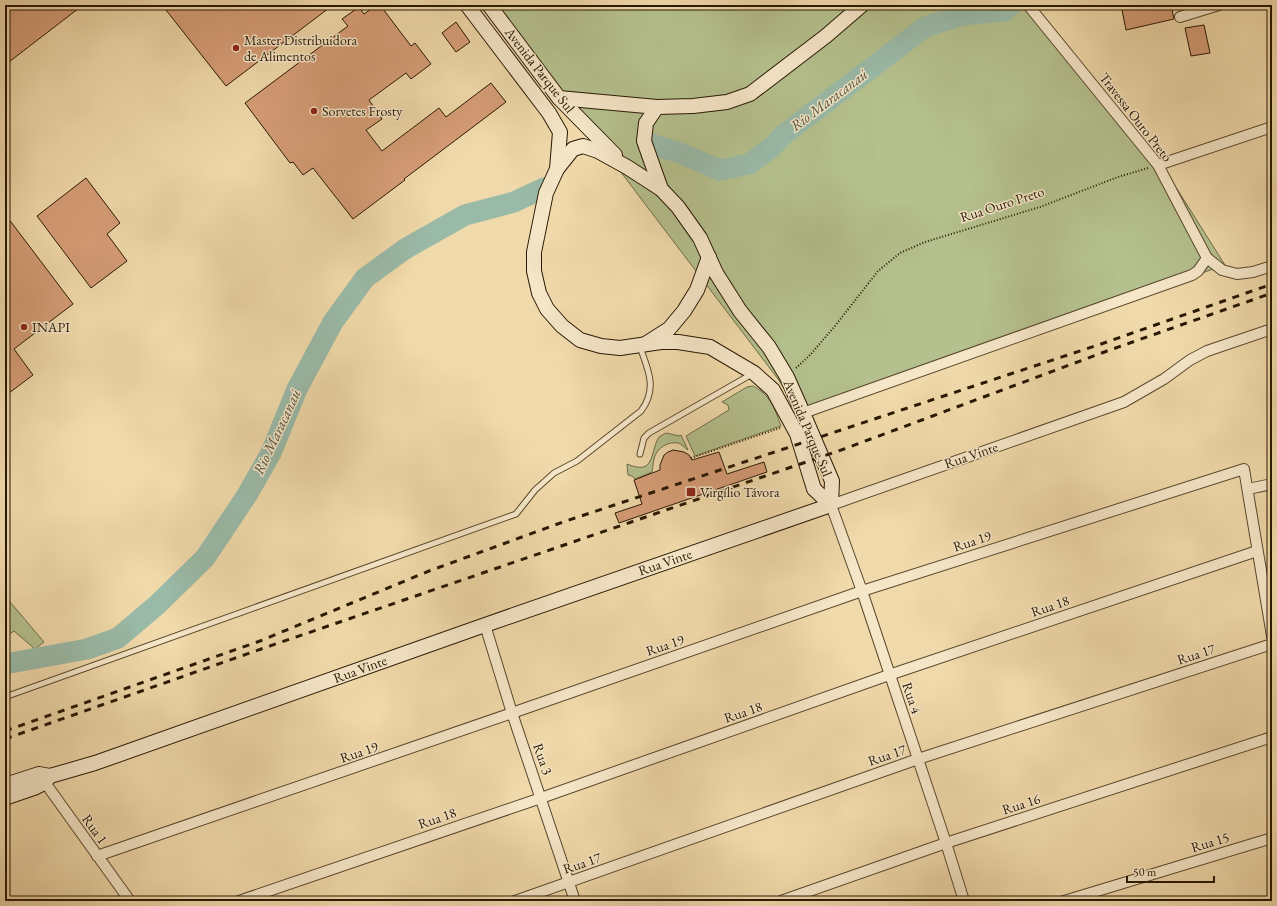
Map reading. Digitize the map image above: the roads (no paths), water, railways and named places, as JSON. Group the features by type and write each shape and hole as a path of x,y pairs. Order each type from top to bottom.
{"street":[{"name":"Avenida Parque Sul","path":"467,5 549,113 560,132 557,169"},
{"name":"Avenida Parque Sul","path":"490,5 559,98 627,167"},
{"path":"559,98 657,107 693,106 727,102 750,94 826,36 862,5"},
{"name":"Travessa Ouro Preto","path":"1028,5 1158,165 1207,258"},
{"path":"1180,17 1219,5"},
{"path":"657,107 646,123 644,141 661,190"},
{"path":"1158,165 1272,127"},
{"name":"Avenida Parque Sul","path":"583,146 598,151 627,167 661,190 678,207 700,238 716,272 740,311 769,347 786,377 803,412 832,481 831,505 814,489 797,434 773,390 754,373 710,347 678,342 661,342 620,348 601,346 580,340 562,326 547,309 534,271 534,252 546,193 557,169 573,149 583,146"},
{"path":"641,346 669,329 684,311 697,290 709,257"},
{"path":"803,412 1192,275 1198,271 1207,258 1222,270 1237,274 1253,272 1272,266"},
{"name":"Rua Vinte","path":"44,778 94,763 1124,402 1164,379 1196,357 1272,329"},
{"name":"Rua 19","path":"98,856 862,591 1244,469 1248,489"},
{"path":"1272,484 1248,489 1270,615 1272,636"},
{"name":"Rua 4","path":"831,505 862,591 964,901"},
{"name":"Rua 18","path":"239,901 542,798 889,676 1258,551"},
{"name":"Rua 3","path":"486,625 512,713 542,798 575,901"},
{"name":"Rua 17","path":"515,901 918,759 1272,644"},
{"name":"Rua 16","path":"781,901 946,843 1272,737"},
{"path":"5,785 44,778"},
{"path":"5,798 34,788 44,778"},
{"name":"Rua 1","path":"44,778 130,901"},
{"name":"Rua 15","path":"1064,901 1272,838"}],"lane":[{"path":"5,697 516,514 534,490 554,473 577,461 641,411 647,403 651,390 650,376 641,346"},
{"path":"640,454 644,438 649,433 754,373"}],"waterway":[{"name":"Rio Maracanaú","path":"648,143 680,153 720,170 749,164 772,147 782,136 925,27 963,15 1005,11 1011,5"},
{"name":"Rio Maracanaú","path":"5,664 87,649 118,638 158,604 205,558 247,495 271,453 297,389 333,322 365,278 405,249 465,215 514,202 544,188"}],"railway":[{"path":"5,731 260,641 429,571 563,522 1104,343 1272,284"},
{"path":"5,739 264,648 844,449 1107,351 1272,293"}],"place":[{"name":"Master Distribuidora de Alimentos","path":"236,48"},
{"name":"Sorvetes Frosty","path":"314,111"},
{"name":"INAPI","path":"24,327"},
{"name":"Virgílio Távora","path":"691,492"}]}
